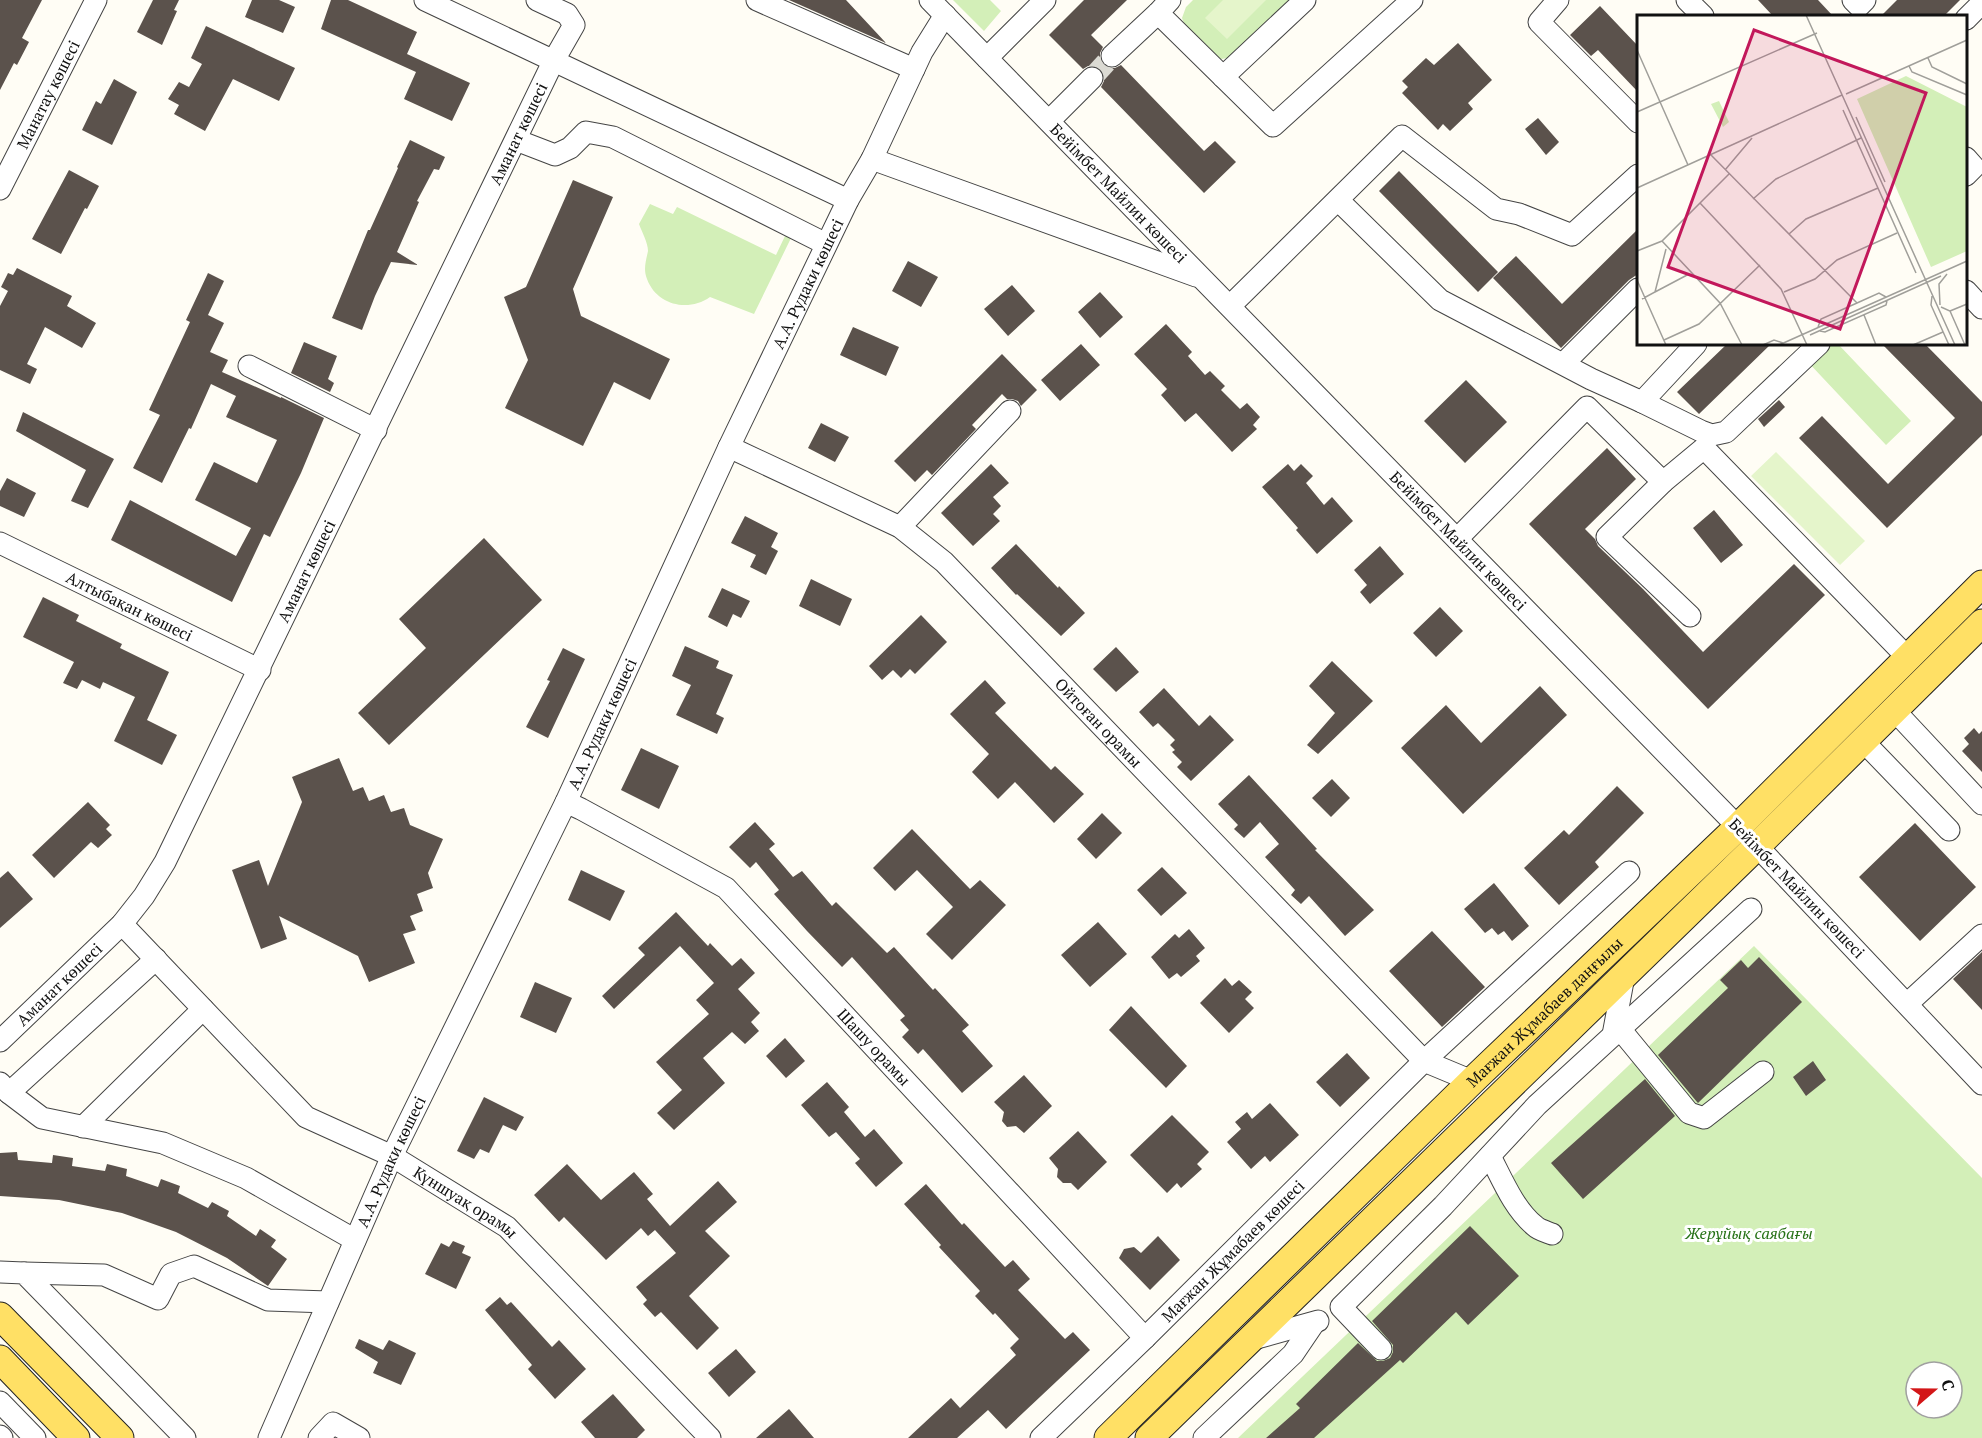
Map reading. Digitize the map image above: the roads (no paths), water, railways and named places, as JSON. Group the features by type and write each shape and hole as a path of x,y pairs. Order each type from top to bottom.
{"main road":[{"name":"Мағжан Жұмабаев даңғылы","path":"1108,1438 1472,1081 1738,827 1982,584"},
{"name":"Мағжан Жұмабаев даңғылы","path":"1149,1438 1757,846 1982,623"},
{"name":"Бейімбет Майлин көшесі","path":"1738,827 1757,846"},
{"path":"0,1316 120,1438"},
{"path":"0,1359 76,1438"}],"street":[{"name":"Манатау көшесі","path":"2,178 96,0"},
{"path":"425,0 848,200"},
{"name":"Аманат көшесі","path":"0,1041 122,924 144,896 165,862 554,60 573,26 567,14 537,0"},
{"path":"757,0 914,69"},
{"path":"987,58 1045,0"},
{"path":"1223,77 1305,0"},
{"path":"1112,56 1164,6 1223,77 1273,126 1412,0"},
{"path":"1558,0 1539,22 1637,121"},
{"path":"1687,0 1702,15"},
{"path":"1853,0 1858,6 1865,0"},
{"path":"1967,17 1982,3"},
{"name":"А.А. Рудаки көшесі","path":"269,1438 392,1156 566,802 729,447 826,244 872,159 914,69 937,7"},
{"name":"Бейімбет Майлин көшесі","path":"937,7 1738,827"},
{"path":"1049,121 1092,78"},
{"path":"516,140 555,155 570,148 586,132 613,137 826,244"},
{"path":"1230,306 1402,136 1496,209 1519,214 1572,235 1637,176"},
{"path":"872,159 1202,278"},
{"path":"1967,160 1974,167 1967,173"},
{"path":"1338,200 1440,300 1591,379 1712,435 1726,432 1818,345"},
{"path":"1564,363 1637,290"},
{"path":"1967,293 1982,308"},
{"path":"1642,402 1695,345"},
{"path":"249,366 376,430"},
{"path":"1457,539 1587,407 1591,379"},
{"path":"1587,407 1663,482"},
{"path":"900,527 1010,411"},
{"name":"Ойтоған орамы","path":"729,447 900,527 944,562 1424,1061"},
{"path":"1690,616 1607,537 1663,482 1704,448 1908,658"},
{"name":"Алтыбақан көшесі","path":"0,543 260,670"},
{"path":"1894,710 1982,804"},
{"path":"1863,741 1949,830"},
{"name":"Шашу орамы","path":"566,802 726,888 1145,1338"},
{"name":"Бейімбет Майлин көшесі","path":"1757,846 1982,1084"},
{"name":"Мағжан Жұмабаев көшесі","path":"1041,1438 1424,1061 1629,872"},
{"path":"1249,1340 1314,1323 1341,1307 1443,1206 1537,1105 1751,909"},
{"name":"Күншуақ орамы","path":"122,924 306,1117 392,1156 507,1227 710,1438"},
{"path":"1907,1005 1982,934"},
{"path":"156,959 5,1088 42,1118 163,1143 246,1178 355,1240"},
{"path":"1624,976 1617,1032 1689,1113 1704,1118 1763,1071"},
{"path":"83,1127 202,1009"},
{"path":"1424,1061 1472,1081"},
{"path":"1490,1156 1523,1214 1536,1227 1552,1234"},
{"path":"0,1272 104,1275 158,1299 171,1274 194,1266 268,1300 328,1302"},
{"path":"24,1272 185,1438"},
{"path":"1341,1307 1381,1349"},
{"path":"1204,1438 1293,1354 1314,1323"},
{"path":"0,1402 35,1438"},
{"path":"319,1438 333,1423 359,1438"}],"tunnel":[{"path":"1092,78 1112,56"}],"park label":[{"name":"Жерұйық саябағы","path":"1749,1233"}]}
